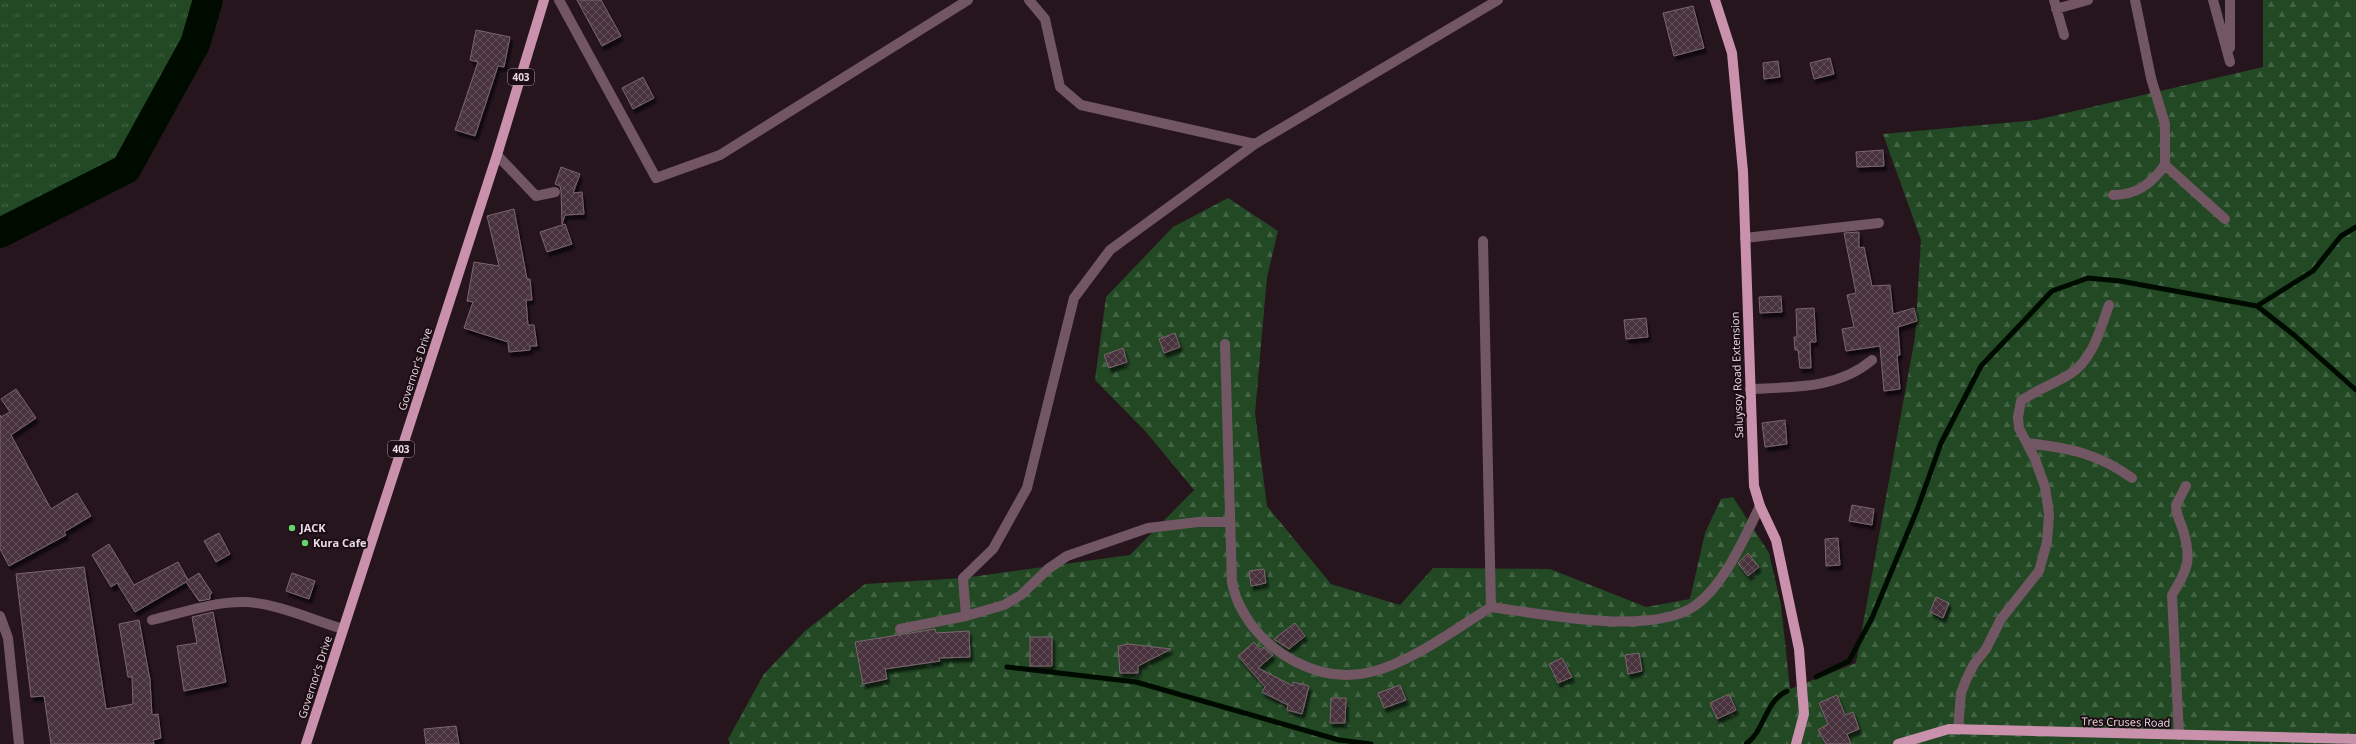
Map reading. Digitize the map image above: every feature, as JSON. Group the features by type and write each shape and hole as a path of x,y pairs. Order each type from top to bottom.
{"main road":[{"name":"Governor's Drive","path":"306,744 342,629 497,155 544,0"},
{"name":"Saluysoy Road Extension","path":"1716,0 1732,53 1743,172 1754,486 1760,506 1776,540 1799,649 1804,714 1796,744"},
{"name":"Tres Cruses Road","path":"1898,744 1949,729 2356,739"}],"street":[{"path":"559,0 656,178 720,155 968,0"},
{"path":"1029,0 1045,19 1060,87 1081,105 1256,144"},
{"path":"966,616 963,578 993,548 1027,488 1074,298 1110,250 1256,144 1498,0"},
{"path":"2064,35 2055,5 2088,0"},
{"path":"2113,195 2126,195 2144,188 2165,165 2165,124 2151,78 2135,0"},
{"path":"2213,0 2230,62 2230,0"},
{"path":"497,155 536,196 555,192"},
{"path":"2165,165 2224,219"},
{"path":"1745,238 1880,224"},
{"path":"1483,241 1491,607"},
{"path":"1958,730 1962,693 1974,664 1986,649 2001,619 2042,565 2047,542 2049,514 2045,487 2035,459 2020,428 2018,417 2021,401 2034,391 2070,373 2083,362 2094,346 2109,305"},
{"path":"1225,344 1232,583 1240,607 1256,629 1279,653 1303,667 1337,674 1371,672 1417,653 1491,607 1579,619 1642,621 1672,616 1696,605 1719,580 1742,542 1760,506"},
{"path":"1750,389 1799,387 1829,382 1847,377 1872,360"},
{"path":"2027,443 2069,448 2114,465 2132,478"},
{"path":"2179,735 2172,595 2183,580 2187,565 2188,556 2176,505 2186,486"},
{"path":"900,628 966,616 1004,605 1021,594 1048,569 1068,556 1148,528 1198,522 1230,522"},
{"path":"152,620 228,603 247,602 262,604 342,629"},
{"path":"0,616 8,638 19,744"}],"green space":[{"path":"0,0 208,0 195,44 126,169 0,233"},
{"path":"2263,0 2356,0 2356,744 730,744 728,739 764,674 805,631 865,584 963,578 1130,555 1194,490 1146,432 1095,380 1106,297 1173,227 1228,198 1278,231 1267,277 1255,413 1267,506 1331,584 1400,605 1433,568 1550,569 1646,607 1690,599 1705,533 1721,499 1733,497 1769,553 1781,605 1790,689 1856,663 1915,337 1921,240 1883,134 2036,120 2263,67"}],"building":[{"path":"577,0 601,0 621,36 602,46"},
{"path":"1693,6 1704,48 1674,56 1663,13"},
{"path":"476,30 510,37 504,67 498,66 475,136 455,130 478,62 470,60"},
{"path":"1830,58 1834,74 1814,79 1810,63"},
{"path":"1778,61 1780,77 1764,79 1763,63"},
{"path":"643,77 654,98 633,109 622,88"},
{"path":"1883,150 1884,166 1857,167 1856,152"},
{"path":"561,167 580,174 573,193 582,192 584,214 565,215 562,224 561,191 560,186 555,184"},
{"path":"514,209 527,279 530,279 532,300 526,300 528,325 534,325 537,346 530,346 530,350 509,352 508,342 464,328 473,302 467,301 474,262 499,266 487,216"},
{"path":"565,224 572,244 547,252 540,232"},
{"path":"1859,232 1859,248 1864,247 1872,286 1890,285 1893,314 1914,308 1917,321 1898,327 1900,355 1897,355 1900,389 1884,391 1880,346 1846,351 1842,329 1854,327 1847,295 1856,293 1844,233"},
{"path":"1781,296 1782,312 1760,313 1759,297"},
{"path":"1814,308 1816,342 1810,342 1811,368 1800,368 1798,350 1795,350 1794,337 1797,337 1796,309"},
{"path":"1646,318 1648,337 1626,339 1624,320"},
{"path":"1175,333 1180,347 1164,353 1159,339"},
{"path":"1123,348 1127,362 1109,368 1104,355"},
{"path":"16,389 36,418 11,435 51,509 77,493 91,516 64,532 66,535 9,566 0,549 0,415 1,417 10,412 1,399"},
{"path":"1785,420 1787,444 1765,447 1762,423"},
{"path":"1852,505 1874,509 1872,525 1849,521"},
{"path":"219,533 230,554 216,562 204,541"},
{"path":"1838,538 1840,565 1826,566 1825,539"},
{"path":"109,544 134,585 178,562 188,580 199,573 212,593 210,594 210,599 199,601 186,582 135,612 117,583 111,587 92,555"},
{"path":"1748,553 1759,567 1748,576 1738,563"},
{"path":"84,567 106,709 133,704 132,677 128,677 119,624 139,620 150,680 152,715 158,714 161,738 153,740 154,744 51,744 44,696 31,697 16,574"},
{"path":"1264,569 1266,583 1251,586 1249,571"},
{"path":"292,573 315,581 309,599 286,591"},
{"path":"1936,597 1949,603 1943,618 1930,612"},
{"path":"213,612 226,682 184,691 177,646 197,643 192,617"},
{"path":"1295,623 1305,636 1289,649 1274,639"},
{"path":"935,629 936,633 969,631 970,657 939,658 940,661 885,669 887,679 863,684 855,642"},
{"path":"1030,637 1052,637 1052,666 1030,666"},
{"path":"1254,642 1260,650 1264,647 1273,655 1258,668 1293,686 1293,682 1309,686 1302,714 1287,710 1288,705 1262,692 1265,687 1238,656"},
{"path":"1129,644 1171,649 1138,666 1138,673 1120,673 1118,646"},
{"path":"1639,653 1642,671 1628,674 1625,655"},
{"path":"1562,658 1572,677 1558,683 1549,664"},
{"path":"1400,685 1406,700 1384,708 1378,693"},
{"path":"1729,694 1736,710 1717,719 1710,703"},
{"path":"1837,695 1845,715 1853,712 1859,729 1847,734 1851,744 1826,744 1818,730 1828,724 1819,703"},
{"path":"1331,698 1346,698 1345,723 1330,723"},
{"path":"456,726 459,744 426,744 424,729"}],"waterway":[{"path":"0,233 126,169 195,44 208,0"},
{"path":"1816,677 1849,661 1872,618 1917,510 1941,443 1981,366 2052,291 2088,278 2120,281 2257,306 2313,271 2341,236 2356,227"},
{"path":"2257,306 2294,335 2356,390"},
{"path":"1007,667 1136,682 1339,740 1371,744"},
{"path":"1746,744 1757,732 1774,702 1779,696 1787,691"}],"place":[{"name":"JACK","path":"292,528"},
{"name":"Kura Cafe","path":"305,543"}]}
